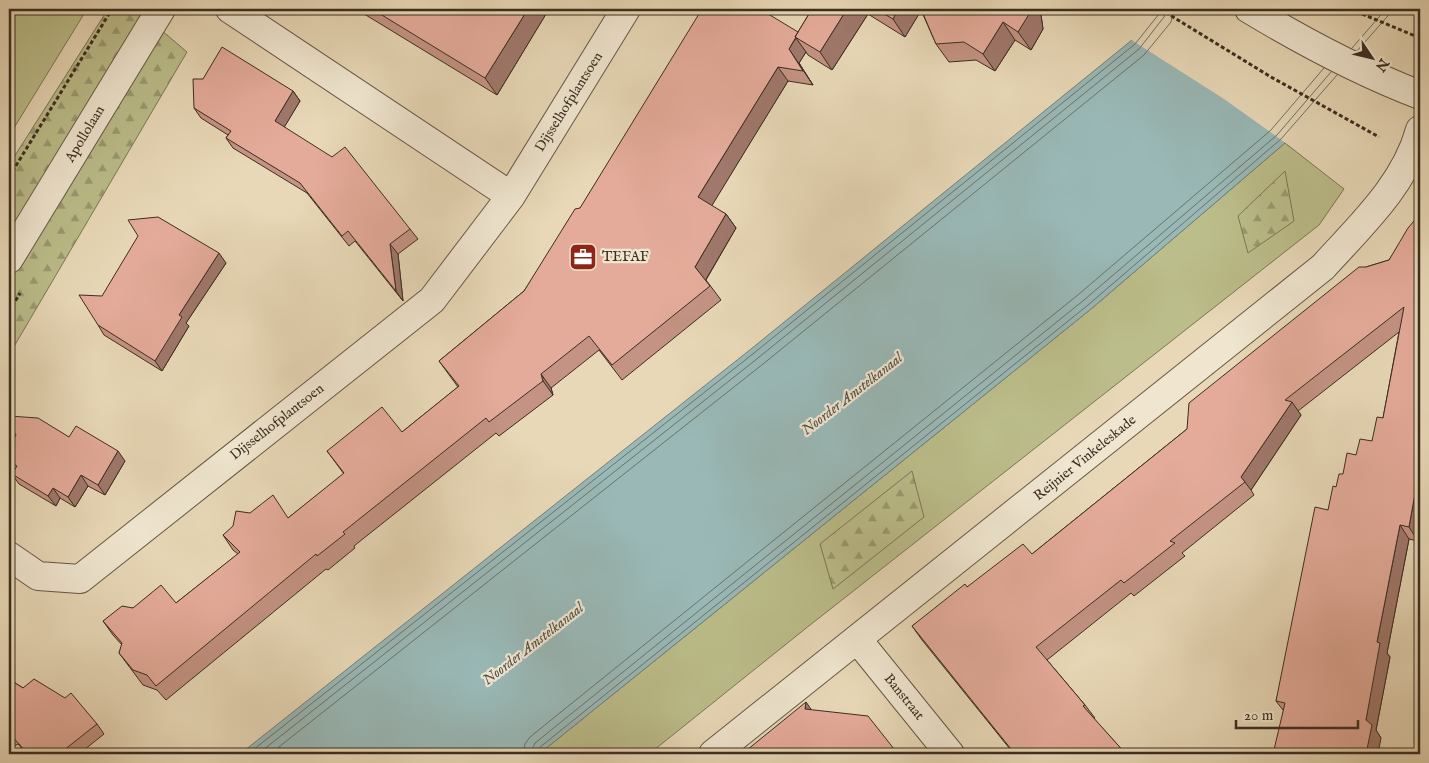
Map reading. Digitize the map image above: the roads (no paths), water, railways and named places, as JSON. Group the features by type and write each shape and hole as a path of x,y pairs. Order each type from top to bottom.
{"street":[{"name":"Apollolaan","path":"9,259 162,9"},
{"path":"230,9 511,196"},
{"name":"Dijsselhofplantsoen","path":"9,556 38,576 80,579 432,300 511,196 626,9"},
{"path":"1249,9 1299,38 1377,78 1420,95"},
{"name":"Reijnier Vinkeleskade","path":"713,754 1323,267 1391,190 1414,152 1420,130"},
{"name":"Banstraat","path":"857,639 950,754"}],"water":[{"name":"Noorder Amstelkanaal","path":"1157,9 1401,9 1285,143 1091,309 539,754 240,754 751,349 1132,40"}],"place":[{"name":"TEFAF","path":"583,257"}]}
